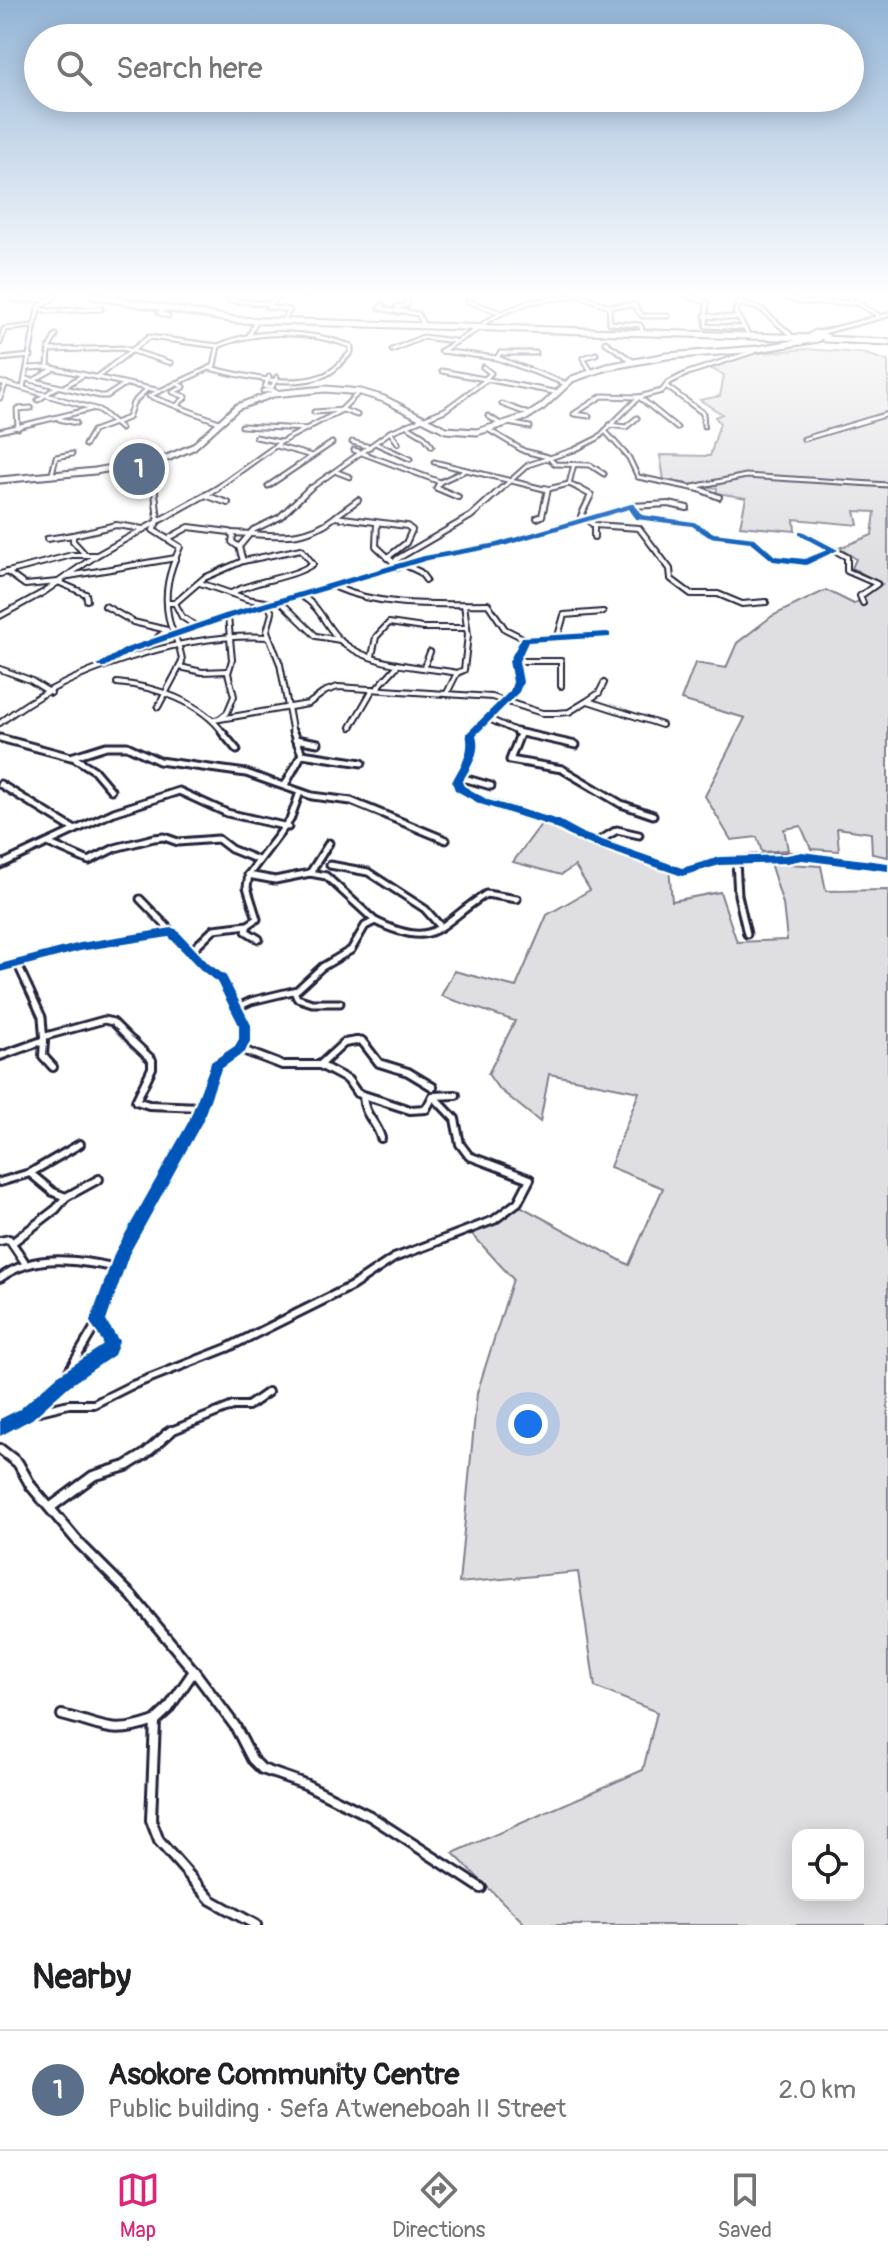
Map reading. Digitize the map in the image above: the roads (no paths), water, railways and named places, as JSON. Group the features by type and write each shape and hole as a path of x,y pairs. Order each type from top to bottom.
{"main road":[{"path":"0,480 124,465 185,451 201,441 234,408 269,392 322,389 359,392 385,399 458,432 489,430 529,414 544,405 561,386"}],"street":[{"path":"16,386 104,412 121,429"},
{"path":"52,386 107,396 122,386"},
{"path":"63,388 66,386"},
{"path":"133,386 157,391"},
{"path":"149,396 169,386"},
{"path":"175,407 186,397 173,392 184,387 181,386"},
{"path":"269,386 269,392"},
{"path":"269,392 272,386"},
{"path":"239,547 257,528 284,514 310,488 363,454 390,432 424,419 469,395 479,386"},
{"path":"519,386 554,392"},
{"path":"38,400 57,387"},
{"path":"589,416 574,414 602,396 639,397 667,387 703,413 704,426"},
{"path":"85,445 93,431 128,418 133,403 148,389"},
{"path":"0,616 97,555 224,485 281,442 340,411 359,392"},
{"path":"62,398 83,393"},
{"path":"141,394 219,422"},
{"path":"396,565 403,555 462,523 528,465 574,450 598,438 639,397"},
{"path":"639,397 677,428"},
{"path":"502,404 529,414"},
{"path":"18,428 17,410 31,408"},
{"path":"0,431 92,409"},
{"path":"314,412 340,411 357,415"},
{"path":"804,439 888,414"},
{"path":"488,416 505,424 530,427"},
{"path":"610,425 626,427 637,418"},
{"path":"59,419 76,423"},
{"path":"405,424 424,436 432,446"},
{"path":"242,426 309,429"},
{"path":"489,430 524,451 548,457 555,464 593,465 604,474"},
{"path":"605,431 634,462 638,477 693,487 719,497"},
{"path":"390,432 398,443"},
{"path":"256,437 281,442"},
{"path":"598,438 613,443"},
{"path":"352,442 371,448"},
{"path":"268,486 332,443"},
{"path":"376,444 410,459"},
{"path":"276,446 313,457"},
{"path":"354,450 440,482"},
{"path":"52,474 56,457 72,454"},
{"path":"434,462 548,489 569,484 591,495 581,518"},
{"path":"569,484 574,464"},
{"path":"124,465 132,479 155,492 158,521 153,530 180,547 166,579 169,620 182,655 180,667 158,707"},
{"path":"458,497 436,488 440,482 466,470"},
{"path":"336,471 350,477"},
{"path":"693,487 746,476 888,485"},
{"path":"537,518 542,516 548,489"},
{"path":"205,495 228,503"},
{"path":"168,538 189,527 232,533 303,535 318,531 358,500"},
{"path":"0,723 16,711 102,665 196,626 334,587 396,565 513,541 581,518 631,506 669,504 687,508"},
{"path":"631,506 639,517 694,524 712,535 752,540 773,558 806,562 834,550"},
{"path":"335,517 400,525 412,530 411,537 402,548 387,558"},
{"path":"581,518 594,525 639,528 670,569 671,579 683,591 718,594 742,604 766,602"},
{"path":"377,523 372,542 396,565"},
{"path":"47,539 120,525 145,530"},
{"path":"594,525 594,537"},
{"path":"232,533 232,542 239,547 243,561"},
{"path":"802,533 847,557 847,571 877,584 860,596 863,603"},
{"path":"73,535 73,541 84,554"},
{"path":"168,603 175,603 200,583 243,561 303,549 313,564 277,578 242,586 231,593"},
{"path":"0,574 84,554 97,555"},
{"path":"68,575 81,576 176,558"},
{"path":"406,565 420,572 426,580"},
{"path":"7,571 25,585 58,582 86,594 87,600"},
{"path":"200,583 271,604 281,602 294,610 311,635 320,640 340,640 398,665 457,673 464,670 468,653 464,604"},
{"path":"334,587 357,597 490,604 505,629 525,639 607,635"},
{"path":"300,596 312,600 340,640"},
{"path":"175,603 182,617 196,626"},
{"path":"271,604 272,613 267,627 269,637 280,664 294,738 302,754"},
{"path":"105,606 133,622 167,630 155,641"},
{"path":"558,636 564,615 603,612"},
{"path":"216,720 227,713 234,696 228,671 232,660 228,616"},
{"path":"372,656 376,637 389,623 423,628 467,628"},
{"path":"102,665 178,645 228,636 269,637"},
{"path":"525,639 514,661 518,682 514,692 471,734 476,744 460,777 459,788 484,802 555,823 597,843 682,872 720,861 802,856 888,867"},
{"path":"424,667 430,652"},
{"path":"514,661 561,661 561,686"},
{"path":"351,727 375,688 398,665"},
{"path":"180,667 202,672 228,671"},
{"path":"0,669 30,680 52,694"},
{"path":"447,693 457,673"},
{"path":"117,683 138,684 216,720 290,709 308,704 326,691 338,687 447,693 503,701 542,713 569,712 599,693 604,683"},
{"path":"587,701 662,725"},
{"path":"487,718 520,734 576,745"},
{"path":"216,720 226,741 237,750"},
{"path":"520,734 510,760 562,769 621,804 653,815"},
{"path":"0,738 84,762 111,790"},
{"path":"294,738 318,743"},
{"path":"71,757 87,750 122,745 159,761 246,773 300,792 351,801 446,840"},
{"path":"302,754 362,763"},
{"path":"285,785 302,754"},
{"path":"460,777 491,786"},
{"path":"0,784 75,830"},
{"path":"0,865 114,812 184,790 238,817 288,827"},
{"path":"191,951 205,942 208,933 217,928 248,925 257,919 257,906 246,885 248,875 288,827 296,812 300,792"},
{"path":"597,843 617,830 639,835"},
{"path":"49,843 89,861 115,848 154,838 164,837 178,842 218,839 231,849 258,860"},
{"path":"310,873 329,843"},
{"path":"736,861 738,895 747,934"},
{"path":"330,865 368,872 425,909 441,927"},
{"path":"248,875 275,880 310,873 334,881 375,921 409,938 426,937 486,894 517,899"},
{"path":"63,1381 98,1322 122,1252 201,1107 216,1066 240,1049 245,1025 222,979 205,967 165,921 140,899"},
{"path":"236,1008 251,1001 294,991 322,967 351,950 365,926 375,921"},
{"path":"248,925 246,931 259,939"},
{"path":"0,968 80,947 172,932"},
{"path":"17,963 43,1013 46,1036 43,1056 53,1067"},
{"path":"294,991 297,998 312,1003 340,1003"},
{"path":"0,1056 40,1043 46,1036 104,1020 113,1022 152,1060 152,1068 136,1101 146,1105 180,1103 201,1107"},
{"path":"26,1414 69,1404 94,1404 130,1386 185,1367 352,1286 394,1258 494,1220 518,1202 530,1179 469,1156 460,1144 459,1126 455,1119 433,1092 408,1072 379,1063 361,1040 344,1043 320,1065"},
{"path":"240,1049 282,1065 320,1065 348,1080 363,1096 419,1110 426,1109 433,1092"},
{"path":"433,1092 456,1095"},
{"path":"363,1096 364,1112 379,1130 381,1138"},
{"path":"0,1182 30,1173 80,1144"},
{"path":"30,1173 53,1192 66,1197"},
{"path":"13,1242 56,1209 66,1197 99,1179"},
{"path":"0,1241 9,1239 13,1242 24,1261"},
{"path":"0,1278 24,1261 86,1261 118,1268"},
{"path":"0,1428 26,1414 63,1381 109,1350 111,1341 98,1322"},
{"path":"51,1507 93,1476 126,1466 144,1455 166,1433 233,1406 248,1406 268,1392"},
{"path":"0,1449 18,1463 31,1486 80,1544 132,1596 194,1671 235,1726 252,1759 262,1769 305,1784 370,1816 481,1888"},
{"path":"62,1715 108,1730 131,1729 155,1721 168,1709 194,1671"},
{"path":"155,1721 151,1820 159,1841 211,1900 256,1925"}],"place":[{"name":"Asokore Community Centre","path":"139,469"}]}
